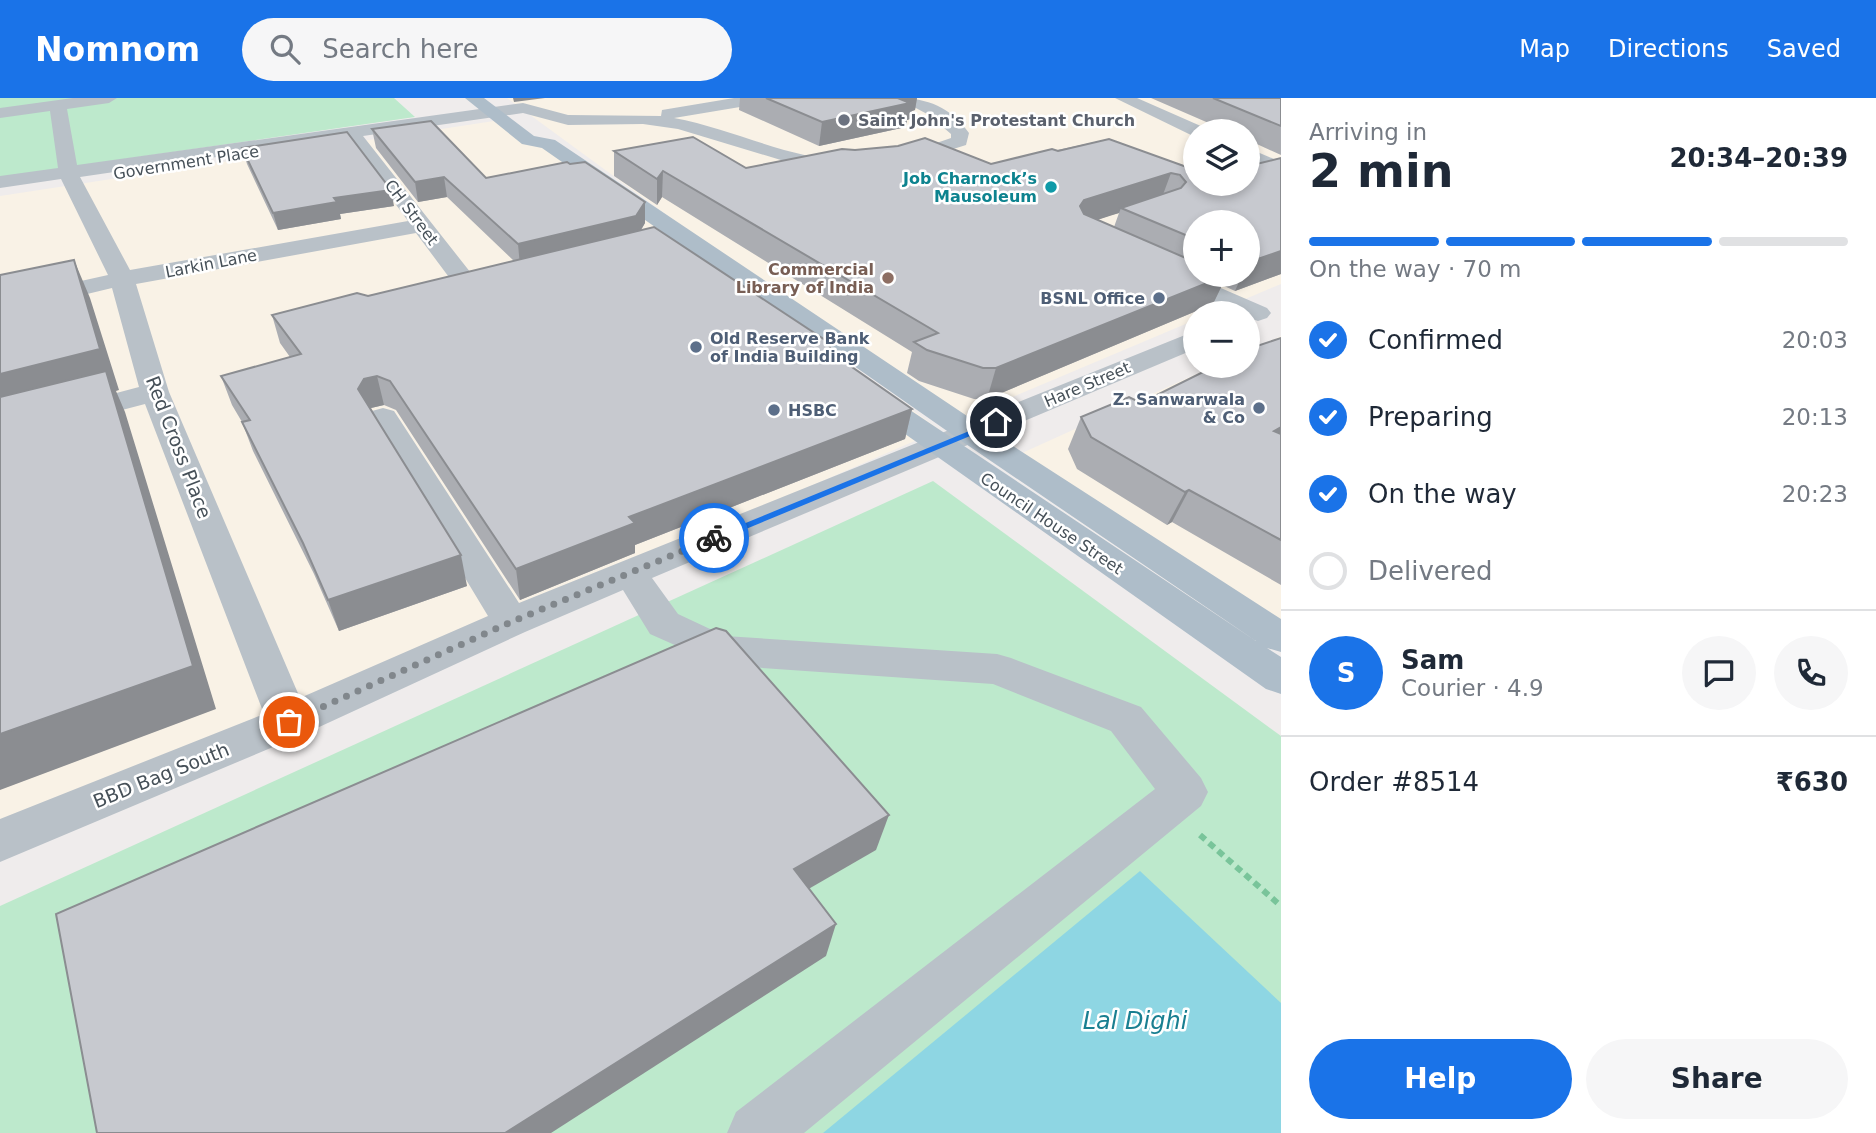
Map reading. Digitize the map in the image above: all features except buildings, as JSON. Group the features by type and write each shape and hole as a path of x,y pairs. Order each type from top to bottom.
{"main road":[{"name":"Council House Street","path":"473,98 528,140 548,144 1281,678"},
{"name":"Council House Street","path":"528,140 526,148 793,340"},
{"name":"Council House Street","path":"849,381 955,439"},
{"path":"955,439 1281,638"}],"street":[{"path":"0,113 109,98"},
{"path":"653,120 663,115 764,98"},
{"path":"540,109 556,118 575,121 653,120 713,132 783,155 852,167 931,151 960,141 960,133 948,119 923,104 905,98"},
{"path":"1123,98 1183,125"},
{"path":"0,183 70,176 576,103"},
{"name":"Red Cross Place","path":"58,105 70,176 122,279 155,392 289,722"},
{"name":"Government Place","path":"0,189 70,176 495,115"},
{"name":"CH Street","path":"354,136 469,287"},
{"path":"1260,159 1281,169"},
{"name":"Larkin Lane","path":"0,307 122,279 423,225"},
{"path":"1145,262 1224,301"},
{"path":"445,294 496,281"},
{"path":"1260,312 1281,302"},
{"name":"Hare Street","path":"955,439 1183,344"},
{"path":"0,433 155,392"},
{"path":"383,417 511,622"},
{"name":"BBD Bag South","path":"0,841 289,722 511,622 955,439"},
{"path":"630,573 664,624 720,650 997,669 1126,719 1185,792 757,1133"}],"shaded area":[{"path":"507,98 1281,98 1281,284 1241,301 1183,301 1183,325 951,423"},
{"path":"507,119 940,430 0,837 0,196"},
{"path":"1281,336 1281,632 1013,457 1187,378 1260,378 1260,346"}],"green space":[{"path":"0,98 394,98 415,117 0,177"},
{"path":"933,481 1281,736 1281,1133 0,1133 0,906"}],"water":[{"name":"Lal Dighi","path":"1140,871 1281,1003 1281,1133 823,1133"}],"way so far":[{"path":"289,722 511,622 714,538"}],"place":[{"name":"Saint John's Protestant Church","path":"844,120"},
{"name":"Job Charnock’s Mausoleum","path":"1051,187"},
{"name":"Commercial Library of India","path":"888,278"},
{"name":"BSNL Office","path":"1159,298"},
{"name":"Old Reserve Bank of India Building","path":"696,347"},
{"name":"Z. Sanwarwala & Co","path":"1259,408"},
{"name":"HSBC","path":"774,410"}],"route":[{"path":"714,538 996,422"}]}
